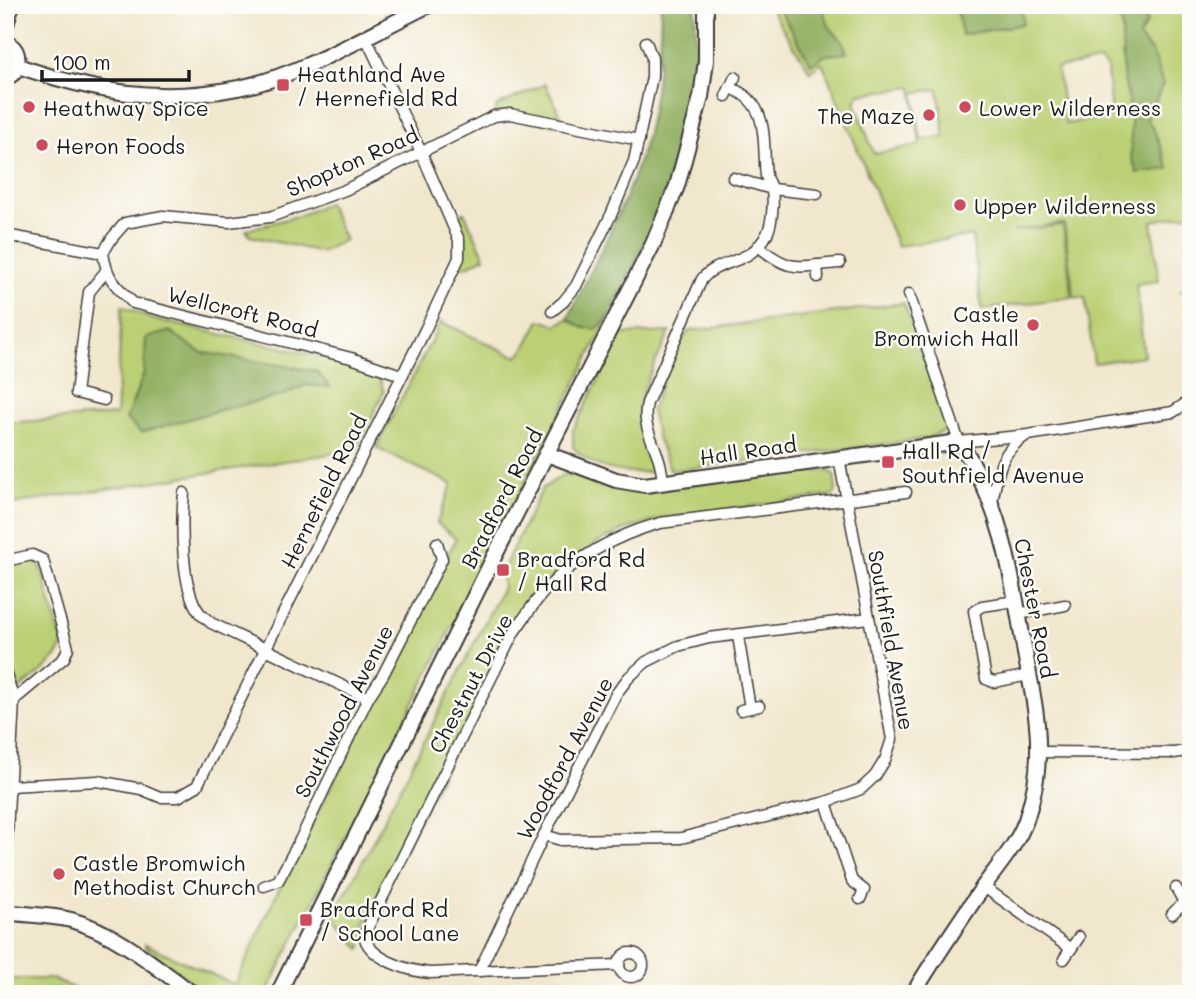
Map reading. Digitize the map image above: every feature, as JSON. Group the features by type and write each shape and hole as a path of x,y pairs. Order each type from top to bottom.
{"main road":[{"path":"5,28 12,5"},
{"path":"18,66 68,83 147,96 238,88 281,75 429,5"},
{"name":"Bradford Road","path":"278,994 653,244 677,186 701,97 706,61 706,5"},
{"path":"5,42 15,50 18,58 14,73 5,79"},
{"name":"Hall Road","path":"547,454 617,480 645,485 959,442"},
{"name":"Chester Road","path":"913,994 1012,847 1025,823 1037,775 1036,720 1017,607 991,504 974,464 959,442"},
{"path":"5,912 72,920 103,932 193,994"}],"street":[{"name":"Hernefield Road","path":"10,786 98,781 141,789 160,797 178,797 197,786 459,258 459,240 421,152 365,36"},
{"path":"552,311 576,286 634,161 652,77 652,58 646,42"},
{"path":"663,482 656,451 647,429 647,403 702,279 713,269 745,258 768,233 772,189 766,179 761,118 744,93 729,92 735,76"},
{"name":"Shopton Road","path":"103,253 125,223 163,216 229,222 270,217 345,190 494,116 510,114 639,140"},
{"path":"733,178 772,189 817,194"},
{"path":"5,235 103,253"},
{"path":"758,246 777,261 791,267 840,263"},
{"name":"Wellcroft Road","path":"103,253 106,271 115,285 133,303 351,358 401,375"},
{"path":"817,265 818,277"},
{"path":"104,400 76,393 89,292 106,271"},
{"path":"909,294 959,442 1028,435 1173,412 1191,400"},
{"path":"991,504 1003,458 1011,446 1028,435"},
{"name":"Southfield Avenue","path":"544,835 561,840 681,838 826,802 861,789 886,760 892,739 839,458"},
{"name":"Chestnut Drive","path":"479,971 430,973 409,970 373,952 366,945 364,936 514,632 546,589 574,563 606,543 660,523 906,492"},
{"path":"184,493 181,515 184,556 192,598 199,612 211,623 368,698"},
{"name":"Southwood Avenue","path":"264,886 278,881 368,698 383,675 442,559 437,543"},
{"path":"5,561 32,555 43,560 68,648 64,658 14,700"},
{"path":"1029,675 995,682 986,679 974,611 982,606 1065,605"},
{"name":"Woodford Avenue","path":"479,971 544,835 616,694 629,677 646,662 678,646 709,638 869,618"},
{"path":"738,636 750,708"},
{"path":"5,671 14,700 5,872"},
{"path":"5,741 10,755"},
{"path":"1038,752 1174,753 1191,750"},
{"path":"826,802 852,881 864,890 860,899"},
{"path":"984,887 1071,949"},
{"path":"1172,914 1187,901 1176,888"},
{"path":"1064,959 1079,937"},
{"path":"479,971 619,965"}],"green space":[{"path":"661,5 695,5 696,69 686,135 651,229 608,319 596,329 584,328 568,319 620,210 642,153 655,90"},
{"path":"768,5 1191,5 1191,214 1152,221 1159,281 1136,284 1144,356 1094,363 1085,298 1074,297 1064,223 1013,231 1063,225 1072,297 982,310 972,236 897,246 822,62 810,71","holes":["1100,61 1107,68 1111,116 1066,124 1057,68","912,87 920,145 874,154 855,102 859,94","938,89 945,137 921,140 914,93"]},
{"path":"777,5 821,5 830,28 842,40 847,53 826,55 811,64"},
{"path":"956,5 1009,5 1022,8 1023,24 962,35"},
{"path":"1117,5 1142,5 1147,23 1139,37 1152,52 1163,84 1147,119 1169,169 1137,173 1131,155 1131,116 1123,73 1122,30"},
{"path":"545,84 566,126 494,116 497,106"},
{"path":"328,203 345,240 321,252 250,236 246,230 301,215"},
{"path":"464,212 485,257 465,267 462,264 465,248 456,217"},
{"path":"904,303 943,408 947,423 945,431 924,439 670,469 658,440 651,411 674,352 689,331"},
{"path":"122,306 152,319 333,359 379,377 384,392 355,450 5,505 5,423 116,415"},
{"path":"568,319 584,328 608,319 266,994 207,994 145,947 145,944 235,985 276,895 456,539 437,523 452,484 376,448 441,322 517,357 524,350 540,320 556,325"},
{"path":"170,331 200,352 316,371 330,387 306,385 281,396 141,433 126,419 144,373 146,338"},
{"path":"670,332 644,389 639,413 640,429 656,464 652,472 609,469 580,455 573,447 573,430 622,334"},
{"path":"826,470 834,474 834,495 665,518 621,531 598,542 569,562 526,609 362,931 360,949 332,915 350,886 503,587 501,573 542,489 563,475 571,474 603,486 642,490"},
{"path":"30,560 40,565 63,645 50,664 18,690 5,647 5,566"},
{"path":"5,979 53,979 86,994 5,994"}],"waterway":[{"path":"1180,291 1191,289"}],"place":[{"name":"Heathland Ave / Hernefield Rd","path":"283,85"},
{"name":"Heathway Spice","path":"29,107"},
{"name":"Lower Wilderness","path":"965,107"},
{"name":"The Maze","path":"929,115"},
{"name":"Heron Foods","path":"42,145"},
{"name":"Upper Wilderness","path":"960,205"},
{"name":"Castle Bromwich Hall","path":"1033,325"},
{"name":"Hall Rd / Southfield Avenue","path":"888,462"},
{"name":"Bradford Rd / Hall Rd","path":"503,570"},
{"name":"Castle Bromwich Methodist Church","path":"59,874"},
{"name":"Bradford Rd / School Lane","path":"306,920"}]}
